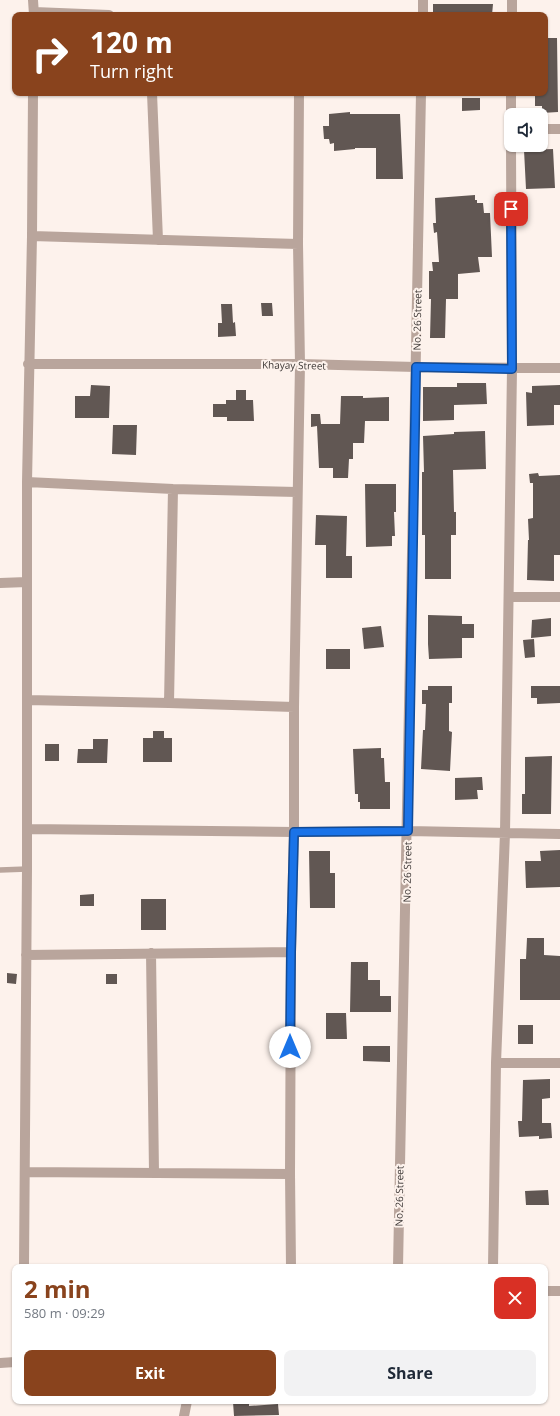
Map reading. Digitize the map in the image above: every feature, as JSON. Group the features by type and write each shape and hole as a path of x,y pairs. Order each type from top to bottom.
{"street":[{"path":"34,0 34,12"},
{"path":"423,0 423,12"},
{"path":"512,0 512,12"},
{"path":"24,1264 27,869 26,482 32,236 33,96"},
{"path":"152,96 158,240"},
{"path":"291,1264 291,952 300,364 298,244 299,96"},
{"name":"No. 26 Street","path":"398,1264 422,96"},
{"path":"511,96 511,108"},
{"path":"548,129 560,129"},
{"path":"493,1264 496,1063 505,833 509,597 512,369 511,152"},
{"path":"32,236 298,244"},
{"name":"Khayay Street","path":"28,364 300,364 512,369 560,368"},
{"path":"26,482 173,489 297,492"},
{"path":"169,703 173,489"},
{"path":"0,583 27,582"},
{"path":"509,597 560,597"},
{"path":"27,700 294,707"},
{"path":"27,829 294,832 408,831 560,834"},
{"path":"26,955 291,952"},
{"path":"151,953 154,1172"},
{"path":"496,1063 560,1063"},
{"path":"25,1172 290,1174"},
{"path":"548,1291 560,1291"},
{"path":"0,1363 12,1362"},
{"path":"184,1416 186,1404"}],"lane":[{"path":"0,870 27,869"}],"building":[{"path":"433,4 493,4 492,12 433,12"},
{"path":"548,38 557,38 558,112 548,113 548,108 542,108 542,106 535,106 535,96 548,96"},
{"path":"462,98 480,98 480,110 462,111"},
{"path":"350,112 350,114 400,114 403,179 376,179 376,148 355,148 334,151 334,143 330,144 329,139 324,139 323,126 329,126 329,114"},
{"path":"548,149 553,149 555,188 526,189 524,152 548,152"},
{"path":"475,195 475,200 477,200 477,203 483,203 484,213 490,213 492,257 478,257 480,272 458,274 458,299 446,299 445,338 430,338 431,299 429,299 429,271 433,271 432,262 439,262 437,232 434,233 433,223 436,223 435,198"},
{"path":"261,303 272,303 273,316 262,316"},
{"path":"221,304 232,304 233,323 235,322 236,336 218,337 218,323 222,323"},
{"path":"457,383 486,383 487,404 454,405 454,420 423,421 423,387 457,387"},
{"path":"91,385 110,386 109,418 75,418 75,396 90,396"},
{"path":"560,385 560,405 554,405 554,425 527,426 526,392 532,393 532,386"},
{"path":"236,390 246,390 246,400 253,400 254,421 227,421 227,417 213,417 213,404 226,404 226,400 236,400"},
{"path":"341,396 363,396 363,398 389,397 389,421 365,421 364,443 353,443 353,459 349,459 348,478 333,478 333,468 319,468 317,426 311,427 311,414 320,414 321,424 340,424"},
{"path":"113,425 137,425 136,455 112,454"},
{"path":"485,431 486,469 453,470 456,535 451,535 451,579 425,579 425,535 422,535 422,472 424,472 423,436 454,434 454,432"},
{"path":"538,473 539,476 560,475 560,555 554,555 554,581 527,580 529,540 528,519 533,518 533,483 530,483 529,474"},
{"path":"365,484 396,484 396,512 394,512 395,536 392,536 392,546 366,547"},
{"path":"316,515 347,516 346,556 352,556 352,578 326,578 326,545 315,545"},
{"path":"428,615 462,616 462,624 474,624 474,638 462,638 462,658 429,659"},
{"path":"551,618 551,636 531,638 532,620"},
{"path":"381,626 384,647 364,649 362,628"},
{"path":"534,639 535,657 525,658 523,640"},
{"path":"326,649 350,649 350,669 326,669"},
{"path":"428,686 452,686 452,703 449,703 449,731 452,732 450,771 421,769 426,704 422,704 422,690 428,690"},
{"path":"531,686 560,686 560,703 537,704 537,698 531,698"},
{"path":"153,731 164,731 164,738 172,738 172,762 143,762 143,738 153,738"},
{"path":"93,739 108,739 107,763 77,763 78,749 93,749"},
{"path":"45,744 59,744 59,761 45,761"},
{"path":"381,748 381,758 384,758 385,782 390,782 390,809 360,809 358,794 355,794 353,749"},
{"path":"552,756 551,814 522,814 522,794 525,794 525,757"},
{"path":"482,777 483,790 477,790 478,799 455,800 455,778"},
{"path":"560,850 560,887 526,888 525,861 541,861 540,851"},
{"path":"309,851 330,851 330,873 335,873 335,908 310,908"},
{"path":"94,894 94,906 80,906 80,895"},
{"path":"141,899 166,899 166,930 141,930"},
{"path":"527,938 544,938 544,955 560,956 560,1000 520,1000 520,959 526,959"},
{"path":"351,962 368,962 368,980 380,980 380,996 391,996 391,1012 350,1012"},
{"path":"7,973 17,974 16,984 7,983"},
{"path":"106,974 117,974 117,984 106,984"},
{"path":"326,1013 346,1013 347,1039 326,1039"},
{"path":"518,1025 533,1025 533,1044 518,1044"},
{"path":"363,1046 390,1046 390,1062 363,1061"},
{"path":"550,1079 550,1098 542,1099 542,1123 551,1123 552,1138 539,1139 539,1136 519,1137 518,1121 522,1121 523,1080"},
{"path":"548,1190 549,1205 526,1205 525,1191"},
{"path":"233,1404 249,1404 249,1406 278,1404 279,1415 234,1416"}],"route":[{"path":"290,1047 294,832 408,831 416,367 512,369 511,209"}]}
